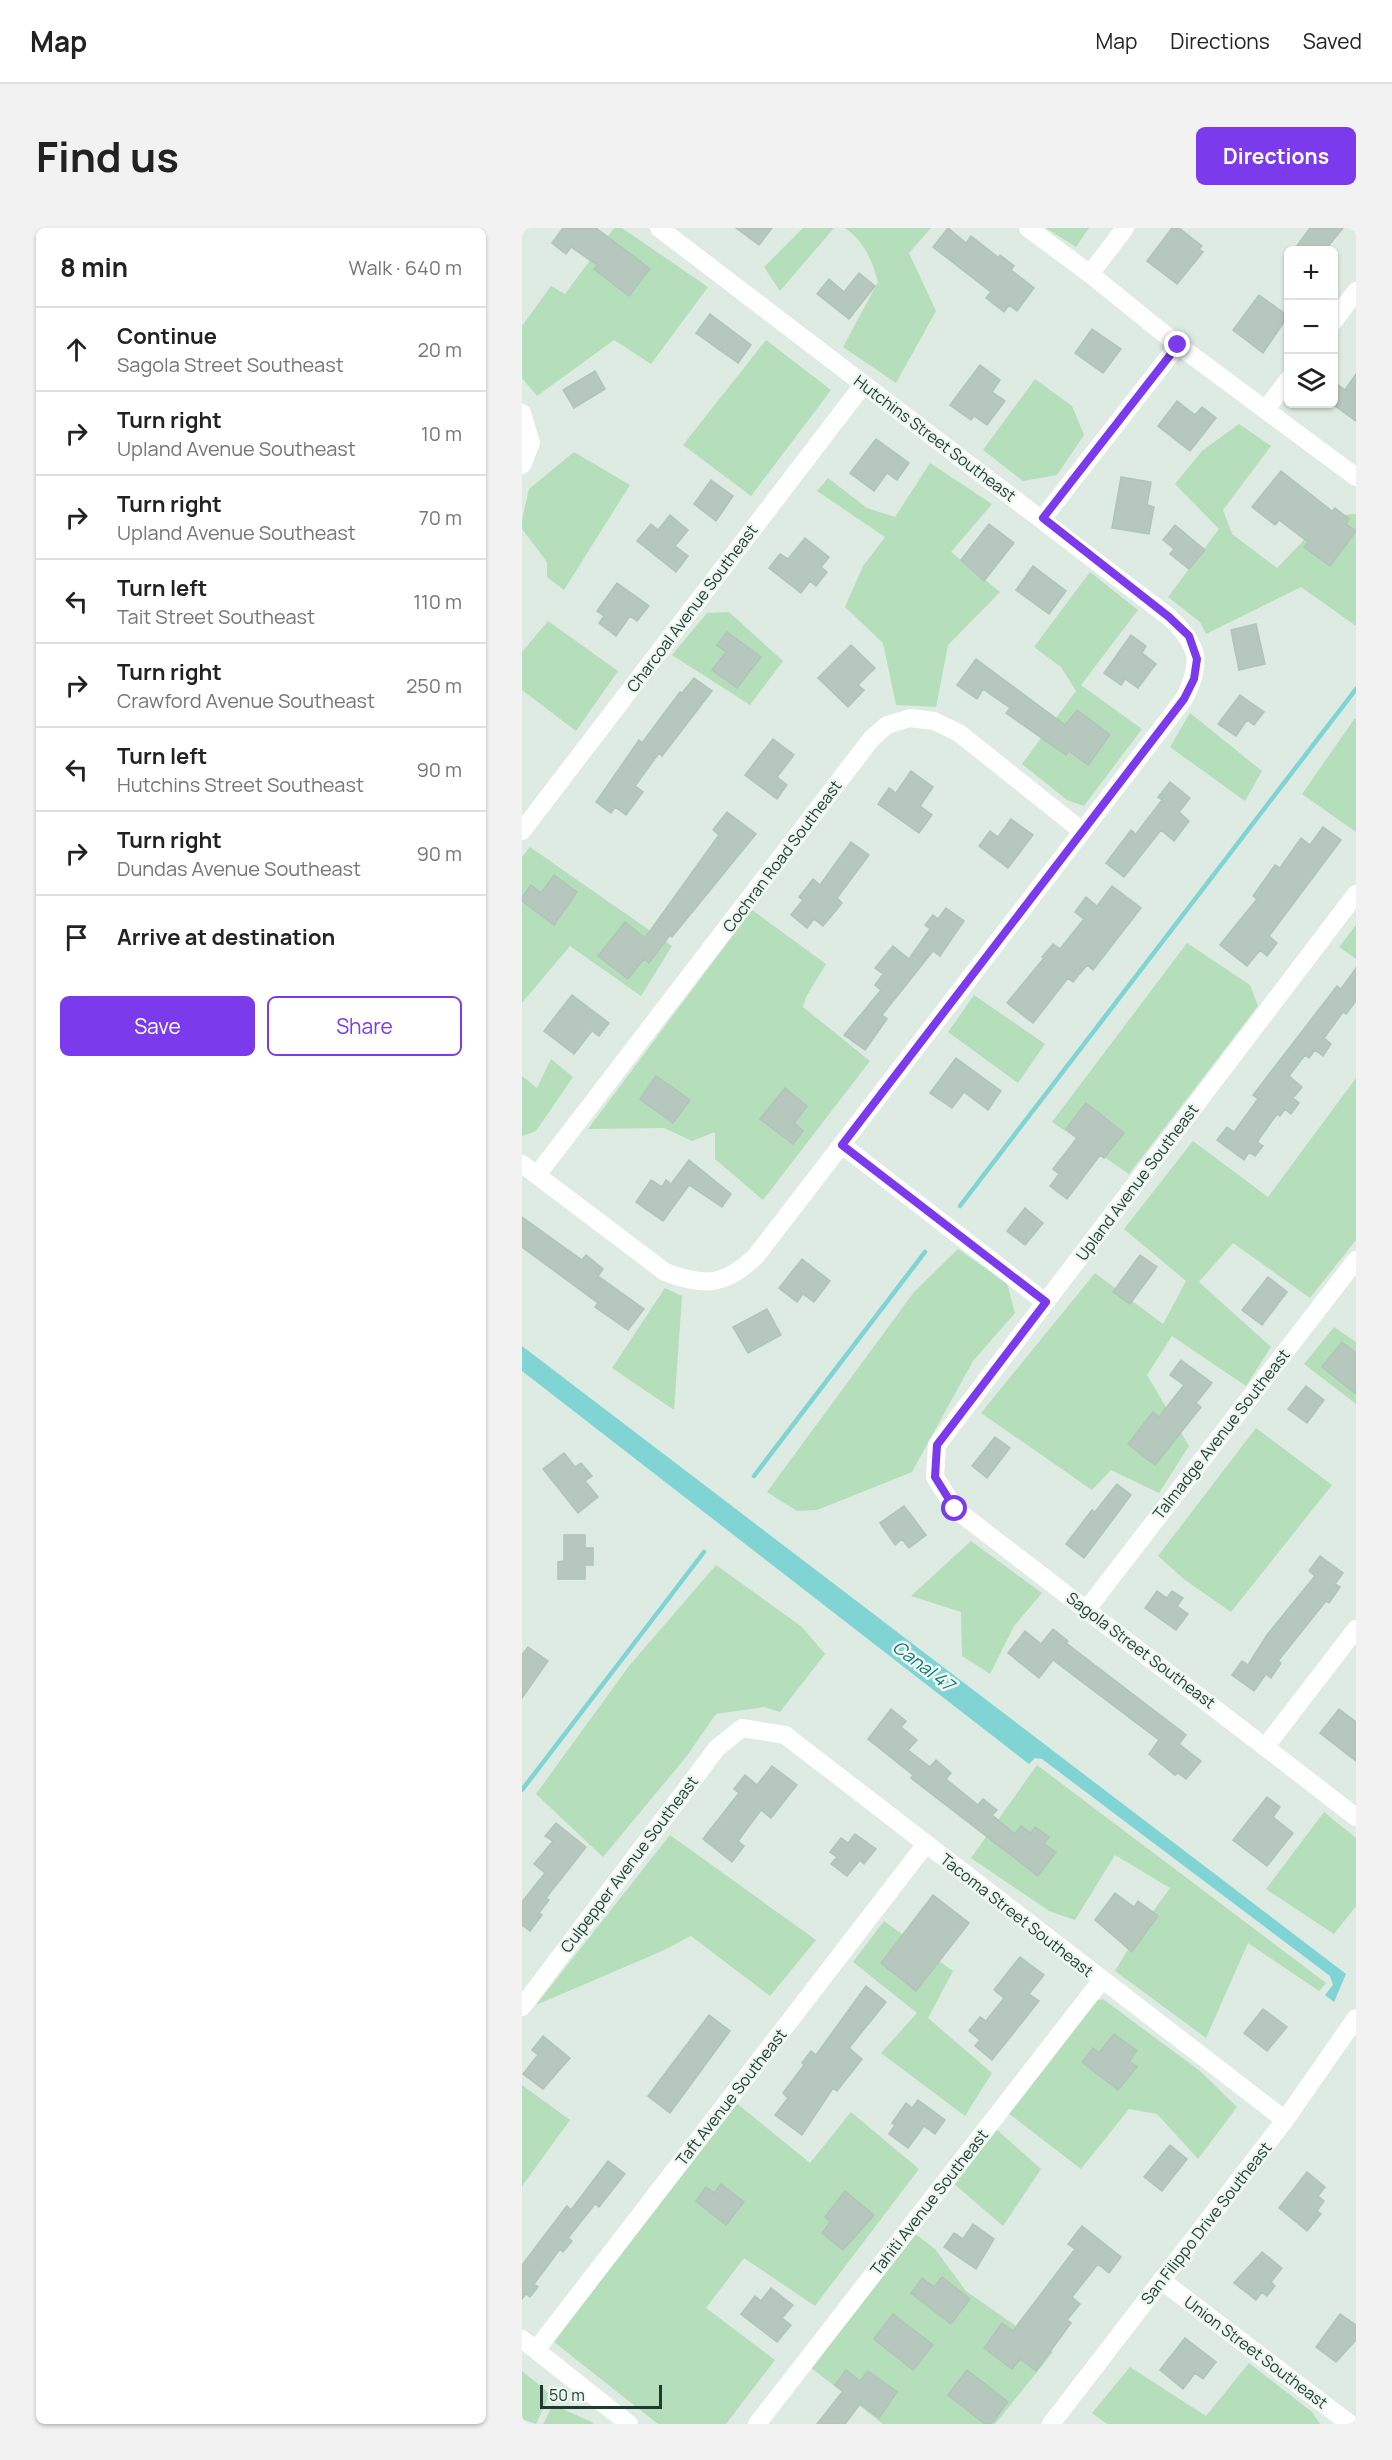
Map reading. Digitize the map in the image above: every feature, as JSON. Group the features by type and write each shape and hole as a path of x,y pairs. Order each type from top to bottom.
{"street":[{"name":"Hutchins Street Southeast","path":"659,228 862,385 1043,518 1169,617 1189,636 1197,659 1194,679 1184,699 1082,831"},
{"path":"1028,228 1090,274 1178,345 1356,477"},
{"path":"1090,274 1125,228"},
{"path":"1338,316 1356,291"},
{"path":"1043,518 1178,345"},
{"name":"Charcoal Avenue Southeast","path":"522,831 862,385"},
{"path":"1266,409 1284,385"},
{"path":"522,413 531,443 522,465"},
{"name":"Cochran Road Southeast","path":"537,1175 872,738 886,725 910,718 934,721 959,733 1082,831"},
{"path":"522,1164 665,1272 691,1282 712,1283 738,1274 756,1256 1082,831"},
{"name":"Upland Avenue Southeast","path":"935,1477 937,1445 1356,894"},
{"path":"842,1145 1046,1302"},
{"name":"Talmadge Avenue Southeast","path":"1087,1609 1356,1260"},
{"name":"Sagola Street Southeast","path":"935,1477 955,1509 1356,1817"},
{"path":"1266,1746 1356,1629"},
{"name":"Tacoma Street Southeast","path":"742,1728 785,1735 1285,2120"},
{"name":"Culpepper Avenue Southeast","path":"522,2007 717,1748 742,1728"},
{"name":"Taft Avenue Southeast","path":"529,2345 926,1844"},
{"name":"Tahiti Avenue Southeast","path":"757,2424 1101,1980"},
{"name":"San Filippo Drive Southeast","path":"1051,2424 1285,2120 1356,2018"},
{"name":"Union Street Southeast","path":"1161,2280 1350,2420"},
{"path":"529,2345 629,2424"}],"green space":[{"path":"614,228 622,228 708,287 651,364 614,340 537,396 522,378 522,326 551,286 565,294"},
{"path":"803,228 834,228 780,291 764,267"},
{"path":"845,228 931,228 909,253 936,311 896,383 843,347 878,282 866,252 852,233"},
{"path":"1046,228 1089,228 1076,247"},
{"path":"766,340 831,390 751,496 683,445"},
{"path":"1035,379 1072,406 1084,435 1057,475 1023,481 983,450"},
{"path":"1239,424 1271,446 1223,510 1232,534 1277,568 1327,516 1356,514 1356,626 1301,587 1206,634 1200,622 1168,597 1219,529 1175,484 1202,451"},
{"path":"574,452 630,485 564,590 547,577 547,562 522,529 522,520 529,489"},
{"path":"930,463 992,504 951,552 1000,592 948,645 936,707 896,705 883,643 845,607 863,566 885,537 817,491 828,478 867,508 895,517"},
{"path":"1090,572 1138,610 1081,685 1142,729 1084,806 1067,800 1022,764 1076,691 1061,667 1034,647"},
{"path":"729,612 783,661 750,705 672,655 707,613"},
{"path":"548,621 618,671 576,731 522,690 522,652"},
{"path":"1190,713 1262,771 1245,801 1170,747"},
{"path":"1356,719 1356,832 1302,794"},
{"path":"530,847 672,946 641,996 570,946 522,1003 522,857"},
{"path":"752,910 826,964 806,997 803,1007 870,1061 763,1200 715,1159 715,1132 692,1141 664,1128 588,1129"},
{"path":"1356,925 1356,959 1339,947"},
{"path":"1187,943 1250,985 1258,1006 1129,1174 1052,1122"},
{"path":"974,995 1045,1044 1018,1083 948,1032"},
{"path":"551,1059 573,1077 536,1131 522,1136 522,1076 537,1088"},
{"path":"1356,1078 1356,1240 1310,1298 1233,1243 1199,1282 1271,1347 1246,1386 1172,1336 1147,1375 1189,1446 1159,1493 1111,1470 1092,1490 981,1413 1095,1273 1163,1324 1186,1281 1124,1229 1193,1141 1268,1197"},
{"path":"958,1249 1007,1283 1015,1313 973,1361 912,1472 817,1510 797,1511 767,1492 914,1292"},
{"path":"665,1288 682,1296 674,1410 612,1368"},
{"path":"1334,1327 1356,1342 1356,1404 1304,1364"},
{"path":"1256,1428 1332,1485 1231,1612 1185,1580 1158,1556"},
{"path":"971,1541 1042,1593 1014,1626 990,1674 962,1656 961,1612 911,1596"},
{"path":"716,1565 802,1627 825,1654 780,1712 764,1707 716,1714 686,1757 603,1857 536,1794 629,1666"},
{"path":"1037,1765 1326,1983 1319,1991 1248,1943 1206,2038 1115,1971 1140,1929 1170,1888 1115,1855 1075,1920 1049,1911 971,1858"},
{"path":"1324,1812 1356,1838 1356,1906 1334,1934 1266,1889"},
{"path":"670,1835 816,1940 770,1996 691,1936 662,1951 536,2005"},
{"path":"884,1921 953,1971 928,2018 992,2073 965,2116 881,2053 917,2013 853,1962"},
{"path":"1103,1999 1200,2071 1237,2107 1198,2159 1157,2114 1129,2109 1081,2169 1007,2112 1090,2003"},
{"path":"522,2085 570,2120 522,2186"},
{"path":"735,2102 810,2163 851,2112 919,2169 815,2306 744,2258 706,2308 775,2360 726,2424 658,2424 554,2342"},
{"path":"996,2129 1041,2169 1003,2226 953,2183"},
{"path":"913,2232 935,2249 966,2291 1053,2352 995,2424 883,2424 810,2367"},
{"path":"1249,2363 1312,2412 1320,2424 1107,2424 1092,2413 1130,2367 1206,2416"},
{"path":"522,2371 550,2394 536,2424 522,2419"},
{"path":"553,2405 592,2422 593,2424 543,2424"}],"water":[{"name":"Canal 47","path":"522,1346 1346,1974 1334,2002 1325,1995 1333,1985 1330,1976 1042,1759 1035,1758 1029,1764 522,1371"}],"building":[{"path":"563,228 596,228 650,269 629,296 594,269 597,265 571,247 566,254 552,243"},
{"path":"736,228 772,228 759,245"},
{"path":"948,228 966,243 971,236 999,258 1000,255 1014,266 1011,270 1034,288 1017,311 1009,305 1004,312 986,298 991,292 933,247"},
{"path":"1172,228 1179,228 1202,246 1199,249 1203,252 1177,284 1147,261"},
{"path":"1310,228 1343,228 1328,246 1297,246"},
{"path":"859,273 875,286 849,319 817,294 829,279 844,292"},
{"path":"1259,295 1284,313 1284,322 1263,353 1233,330"},
{"path":"710,314 751,345 738,363 696,333"},
{"path":"1092,329 1121,349 1103,373 1075,353"},
{"path":"980,365 1000,380 992,392 1005,401 987,425 974,416 971,420 950,405"},
{"path":"595,371 605,389 574,408 563,390"},
{"path":"1356,374 1356,421 1338,408 1338,385 1345,390"},
{"path":"1177,401 1195,415 1202,407 1216,418 1190,451 1158,426"},
{"path":"876,439 909,463 897,480 887,473 874,491 850,473"},
{"path":"1281,471 1332,511 1335,508 1349,519 1346,524 1356,531 1330,566 1304,547 1308,542 1279,520 1275,525 1252,507"},
{"path":"1121,477 1151,482 1147,505 1154,507 1149,534 1112,528"},
{"path":"711,480 733,496 716,521 694,504"},
{"path":"670,515 688,530 675,546 688,556 676,572 637,541 651,524 658,530"},
{"path":"989,524 1014,543 984,581 961,560"},
{"path":"1175,525 1205,550 1189,569 1170,554 1174,549 1163,540"},
{"path":"805,538 829,557 821,567 827,572 816,586 810,581 801,593 769,568 780,554 788,559"},
{"path":"1033,566 1066,591 1049,614 1016,590"},
{"path":"617,583 649,606 637,621 630,616 616,636 599,623 604,616 597,611"},
{"path":"1256,624 1265,664 1239,670 1231,630"},
{"path":"727,632 761,657 737,688 712,670 726,652 717,645"},
{"path":"1131,635 1146,646 1142,653 1156,664 1138,688 1125,679 1121,685 1104,673"},
{"path":"851,645 875,668 858,685 864,690 848,707 818,678"},
{"path":"976,659 1065,725 1077,710 1110,735 1088,765 1069,751 1066,755 1006,713 1010,708 983,689 977,699 957,685"},
{"path":"694,678 712,691 662,756 659,753 635,786 643,792 626,815 615,807 611,813 596,802 639,740 642,743 680,692 682,693"},
{"path":"1240,695 1264,712 1254,725 1247,720 1236,736 1218,724"},
{"path":"773,739 794,755 777,777 787,785 777,799 745,775"},
{"path":"911,771 933,787 920,806 932,815 919,833 878,804 889,788 896,793"},
{"path":"1170,782 1190,798 1179,812 1189,821 1174,841 1161,830 1124,877 1106,863 1131,830 1136,834 1162,800 1158,797"},
{"path":"727,812 756,834 672,937 670,935 649,963 644,959 628,979 598,956 625,922 645,938 719,835 713,830"},
{"path":"1011,819 1033,835 1008,868 979,846 990,831 998,837"},
{"path":"1323,827 1341,840 1269,936 1277,943 1267,956 1260,950 1247,966 1220,945 1257,899 1253,896 1275,865 1280,868 1301,838 1310,845"},
{"path":"851,842 869,855 837,898 842,903 823,926 814,919 807,928 791,915 803,900 799,897 813,879 820,885"},
{"path":"554,875 577,892 554,925 522,901 522,897 531,885 541,893"},
{"path":"1112,886 1141,908 1093,970 1087,965 1073,982 1068,978 1033,1023 1007,1003 1053,944 1060,949 1084,919 1075,912 1086,897 1097,906"},
{"path":"946,908 964,921 940,956 933,951 882,1015 887,1019 865,1050 844,1035 881,990 875,985 883,974 875,968 893,946 909,959 930,929 925,925 933,915 938,919"},
{"path":"1356,968 1356,1001 1346,1014 1343,1012 1324,1038 1331,1044 1323,1056 1315,1050 1309,1058 1305,1055 1289,1076 1302,1087 1293,1098 1299,1103 1291,1114 1285,1109 1280,1116 1277,1114 1257,1142 1263,1146 1255,1156 1249,1152 1244,1160 1217,1140 1227,1127 1234,1132 1258,1099 1253,1095 1337,986 1341,989"},
{"path":"572,995 609,1023 599,1036 592,1031 574,1054 544,1031"},
{"path":"956,1058 1001,1091 988,1110 964,1092 952,1108 930,1093"},
{"path":"656,1076 690,1100 673,1123 640,1099"},
{"path":"785,1088 807,1106 794,1123 803,1131 793,1144 760,1119"},
{"path":"1086,1103 1124,1133 1104,1158 1100,1155 1067,1199 1050,1186 1059,1174 1053,1169 1077,1138 1066,1129"},
{"path":"689,1160 731,1194 722,1207 689,1185 663,1221 636,1202 651,1180 662,1187 666,1180 671,1184"},
{"path":"1025,1208 1043,1223 1025,1245 1007,1231"},
{"path":"522,1217 582,1260 586,1255 603,1269 598,1276 644,1309 628,1330 595,1307 598,1303 522,1247"},
{"path":"1140,1255 1157,1267 1130,1304 1113,1292"},
{"path":"802,1259 830,1281 814,1302 803,1294 797,1302 779,1288"},
{"path":"1268,1277 1287,1292 1262,1325 1242,1310"},
{"path":"767,1309 781,1335 748,1353 733,1327"},
{"path":"1342,1342 1356,1353 1356,1394 1322,1367"},
{"path":"1181,1360 1212,1383 1196,1403 1201,1407 1155,1465 1128,1444 1153,1412 1159,1417 1184,1385 1170,1375"},
{"path":"1306,1386 1324,1400 1307,1423 1288,1409"},
{"path":"995,1437 1010,1448 987,1478 972,1466"},
{"path":"564,1453 575,1467 581,1463 592,1476 585,1481 598,1497 578,1513 543,1469"},
{"path":"1117,1484 1131,1495 1084,1558 1066,1544 1092,1510 1095,1512"},
{"path":"904,1506 926,1535 909,1548 902,1539 895,1545 880,1523"},
{"path":"564,1535 585,1535 585,1548 593,1548 593,1565 585,1565 585,1579 558,1579 558,1562 564,1561"},
{"path":"1320,1556 1343,1573 1335,1584 1340,1587 1329,1603 1326,1601 1278,1661 1281,1663 1271,1678 1266,1674 1254,1691 1232,1675 1242,1661 1248,1665 1267,1635 1315,1576 1309,1571"},
{"path":"1157,1591 1167,1598 1172,1591 1183,1598 1177,1606 1188,1614 1176,1630 1145,1608"},
{"path":"1053,1629 1068,1641 1066,1643 1186,1735 1179,1744 1201,1761 1186,1779 1178,1773 1175,1775 1149,1754 1159,1740 1053,1660 1039,1678 1008,1653 1025,1631 1041,1644"},
{"path":"528,1647 548,1661 522,1698 522,1655"},
{"path":"891,1709 906,1721 901,1727 917,1740 908,1750 930,1767 936,1760 951,1773 946,1779 978,1805 983,1799 997,1810 992,1815 1015,1834 1021,1826 1031,1833 1035,1827 1049,1837 1044,1844 1056,1852 1038,1876 911,1778 913,1775 868,1739"},
{"path":"1339,1709 1356,1722 1356,1761 1320,1733"},
{"path":"772,1766 797,1785 771,1818 761,1810 738,1841 744,1846 732,1862 703,1839 739,1793 734,1789 745,1775 757,1785"},
{"path":"1267,1797 1280,1807 1273,1817 1293,1833 1267,1866 1233,1840"},
{"path":"556,1823 586,1847 546,1898 549,1900 539,1913 542,1915 530,1931 522,1925 522,1902 545,1873 534,1864 553,1841 545,1836"},
{"path":"855,1834 876,1849 864,1864 860,1860 847,1876 831,1864 837,1857 830,1852 841,1838 848,1843"},
{"path":"1115,1893 1134,1907 1138,1901 1158,1916 1132,1952 1095,1920"},
{"path":"933,1895 969,1923 916,1991 881,1963"},
{"path":"1020,1957 1044,1975 1029,1994 1039,2001 992,2060 975,2046 980,2040 969,2031 980,2017 986,2021 1004,1998 994,1990"},
{"path":"866,1986 886,2002 849,2048 862,2059 837,2091 833,2088 802,2135 775,2115 788,2098 783,2093 804,2065 802,2063 811,2051 816,2055"},
{"path":"1263,2009 1287,2027 1267,2051 1244,2033"},
{"path":"709,2015 730,2031 670,2113 648,2096"},
{"path":"1114,2034 1137,2051 1129,2061 1137,2067 1118,2090 1082,2062 1093,2048 1099,2053"},
{"path":"543,2036 570,2058 543,2089 523,2074 538,2055 532,2050"},
{"path":"918,2100 945,2120 935,2134 924,2126 908,2148 889,2134 895,2125 892,2123 906,2103 912,2108"},
{"path":"1170,2145 1187,2159 1162,2191 1144,2177"},
{"path":"608,2161 625,2174 599,2207 595,2204 568,2238 572,2241 563,2252 560,2249 534,2284 538,2287 530,2297 526,2294 522,2299 522,2265 567,2206 571,2210"},
{"path":"1307,2172 1325,2187 1318,2196 1324,2201 1317,2211 1321,2214 1307,2231 1279,2208"},
{"path":"721,2184 744,2202 726,2225 696,2201 706,2187 714,2193"},
{"path":"845,2191 874,2215 843,2250 822,2233 830,2222 825,2217"},
{"path":"973,2224 994,2239 976,2269 944,2247 954,2233 963,2239"},
{"path":"1082,2226 1121,2257 1109,2273 1098,2264 1072,2297 1080,2304 1067,2320 1071,2323 1036,2371 1020,2359 1012,2369 984,2348 1002,2323 1013,2331 1075,2249 1068,2244"},
{"path":"1262,2252 1282,2268 1271,2282 1275,2286 1267,2296 1262,2292 1256,2300 1234,2283"},
{"path":"942,2277 970,2299 951,2324 911,2293 922,2278 934,2287"},
{"path":"771,2288 793,2305 782,2318 791,2325 777,2342 741,2314 755,2296 761,2301"},
{"path":"893,2314 933,2345 913,2370 874,2339"},
{"path":"1340,2314 1356,2325 1356,2340 1336,2362 1316,2347"},
{"path":"1185,2338 1216,2362 1203,2379 1195,2373 1183,2389 1160,2370"},
{"path":"846,2370 860,2381 868,2371 897,2392 879,2418 860,2404 845,2424 817,2424 843,2391 835,2385"},
{"path":"967,2370 1008,2402 991,2424 985,2424 948,2395"}],"waterway":[{"path":"960,1206 1356,689"},
{"path":"754,1476 925,1252"},
{"path":"522,1790 704,1552"}],"route":[{"path":"955,1509 935,1477 937,1445 1046,1302 842,1145 1184,699 1194,679 1197,659 1189,636 1169,617 1043,518 1178,345"}]}
